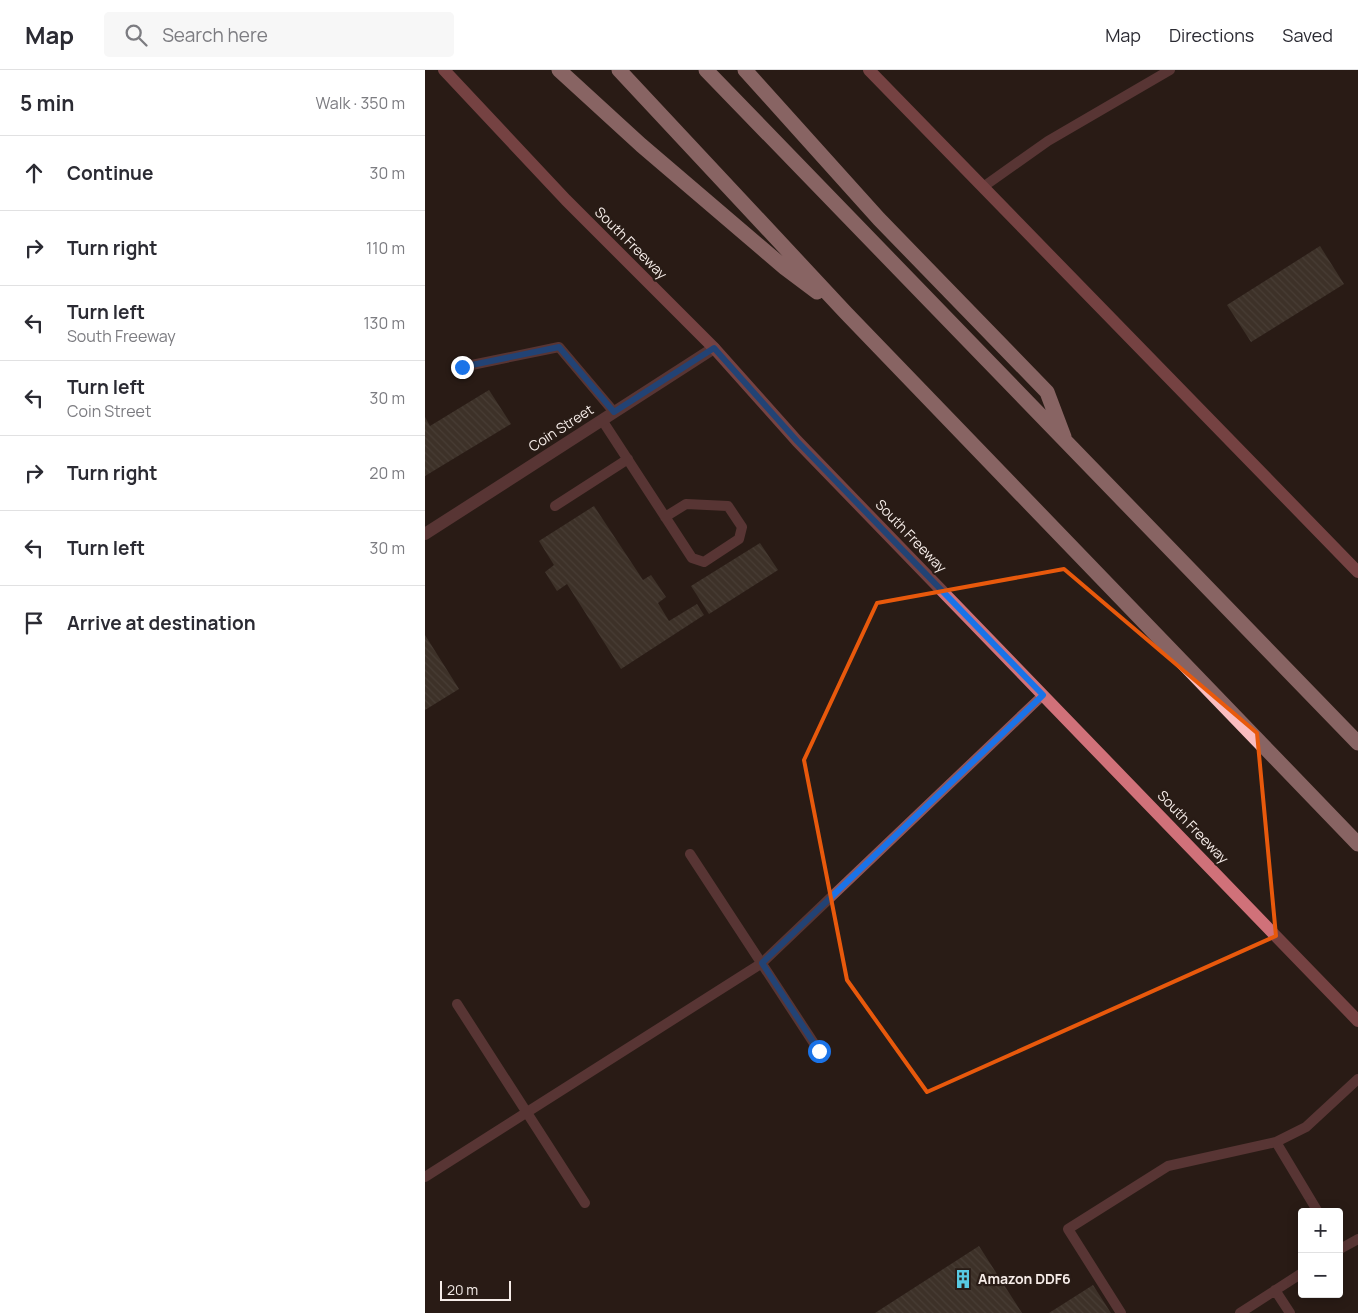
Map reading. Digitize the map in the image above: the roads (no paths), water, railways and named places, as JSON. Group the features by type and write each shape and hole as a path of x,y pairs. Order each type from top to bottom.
{"highway":[{"path":"559,70 641,145 785,268 846,313"},
{"path":"619,70 846,313 1358,844"},
{"path":"707,70 1358,743"},
{"path":"745,70 879,219 1047,392 1067,443"}],"main road":[{"name":"South Freeway","path":"444,70 566,200 714,348 797,441 1358,1021"},
{"path":"869,70 1358,572"}],"street":[{"name":"Coin Street","path":"425,534 714,348"}],"lane":[{"path":"983,187 1048,141 1170,70"},
{"path":"462,367 559,347 614,412"},
{"path":"602,420 627,459 665,517 692,558 704,562 739,539 742,527 728,506 685,504 665,517"},
{"path":"555,506 627,459"},
{"path":"425,1177 762,963 1043,695"},
{"path":"690,854 819,1051"},
{"path":"457,1004 585,1203"},
{"path":"1121,1313 1068,1229 1168,1166 1276,1142 1306,1127 1358,1079"},
{"path":"1276,1142 1315,1208"},
{"path":"1343,1247 1358,1239"},
{"path":"1240,1313 1298,1276"},
{"path":"1275,1290 1290,1313"}],"place":[{"name":"Amazon DDF6","path":"963,1279"}]}
